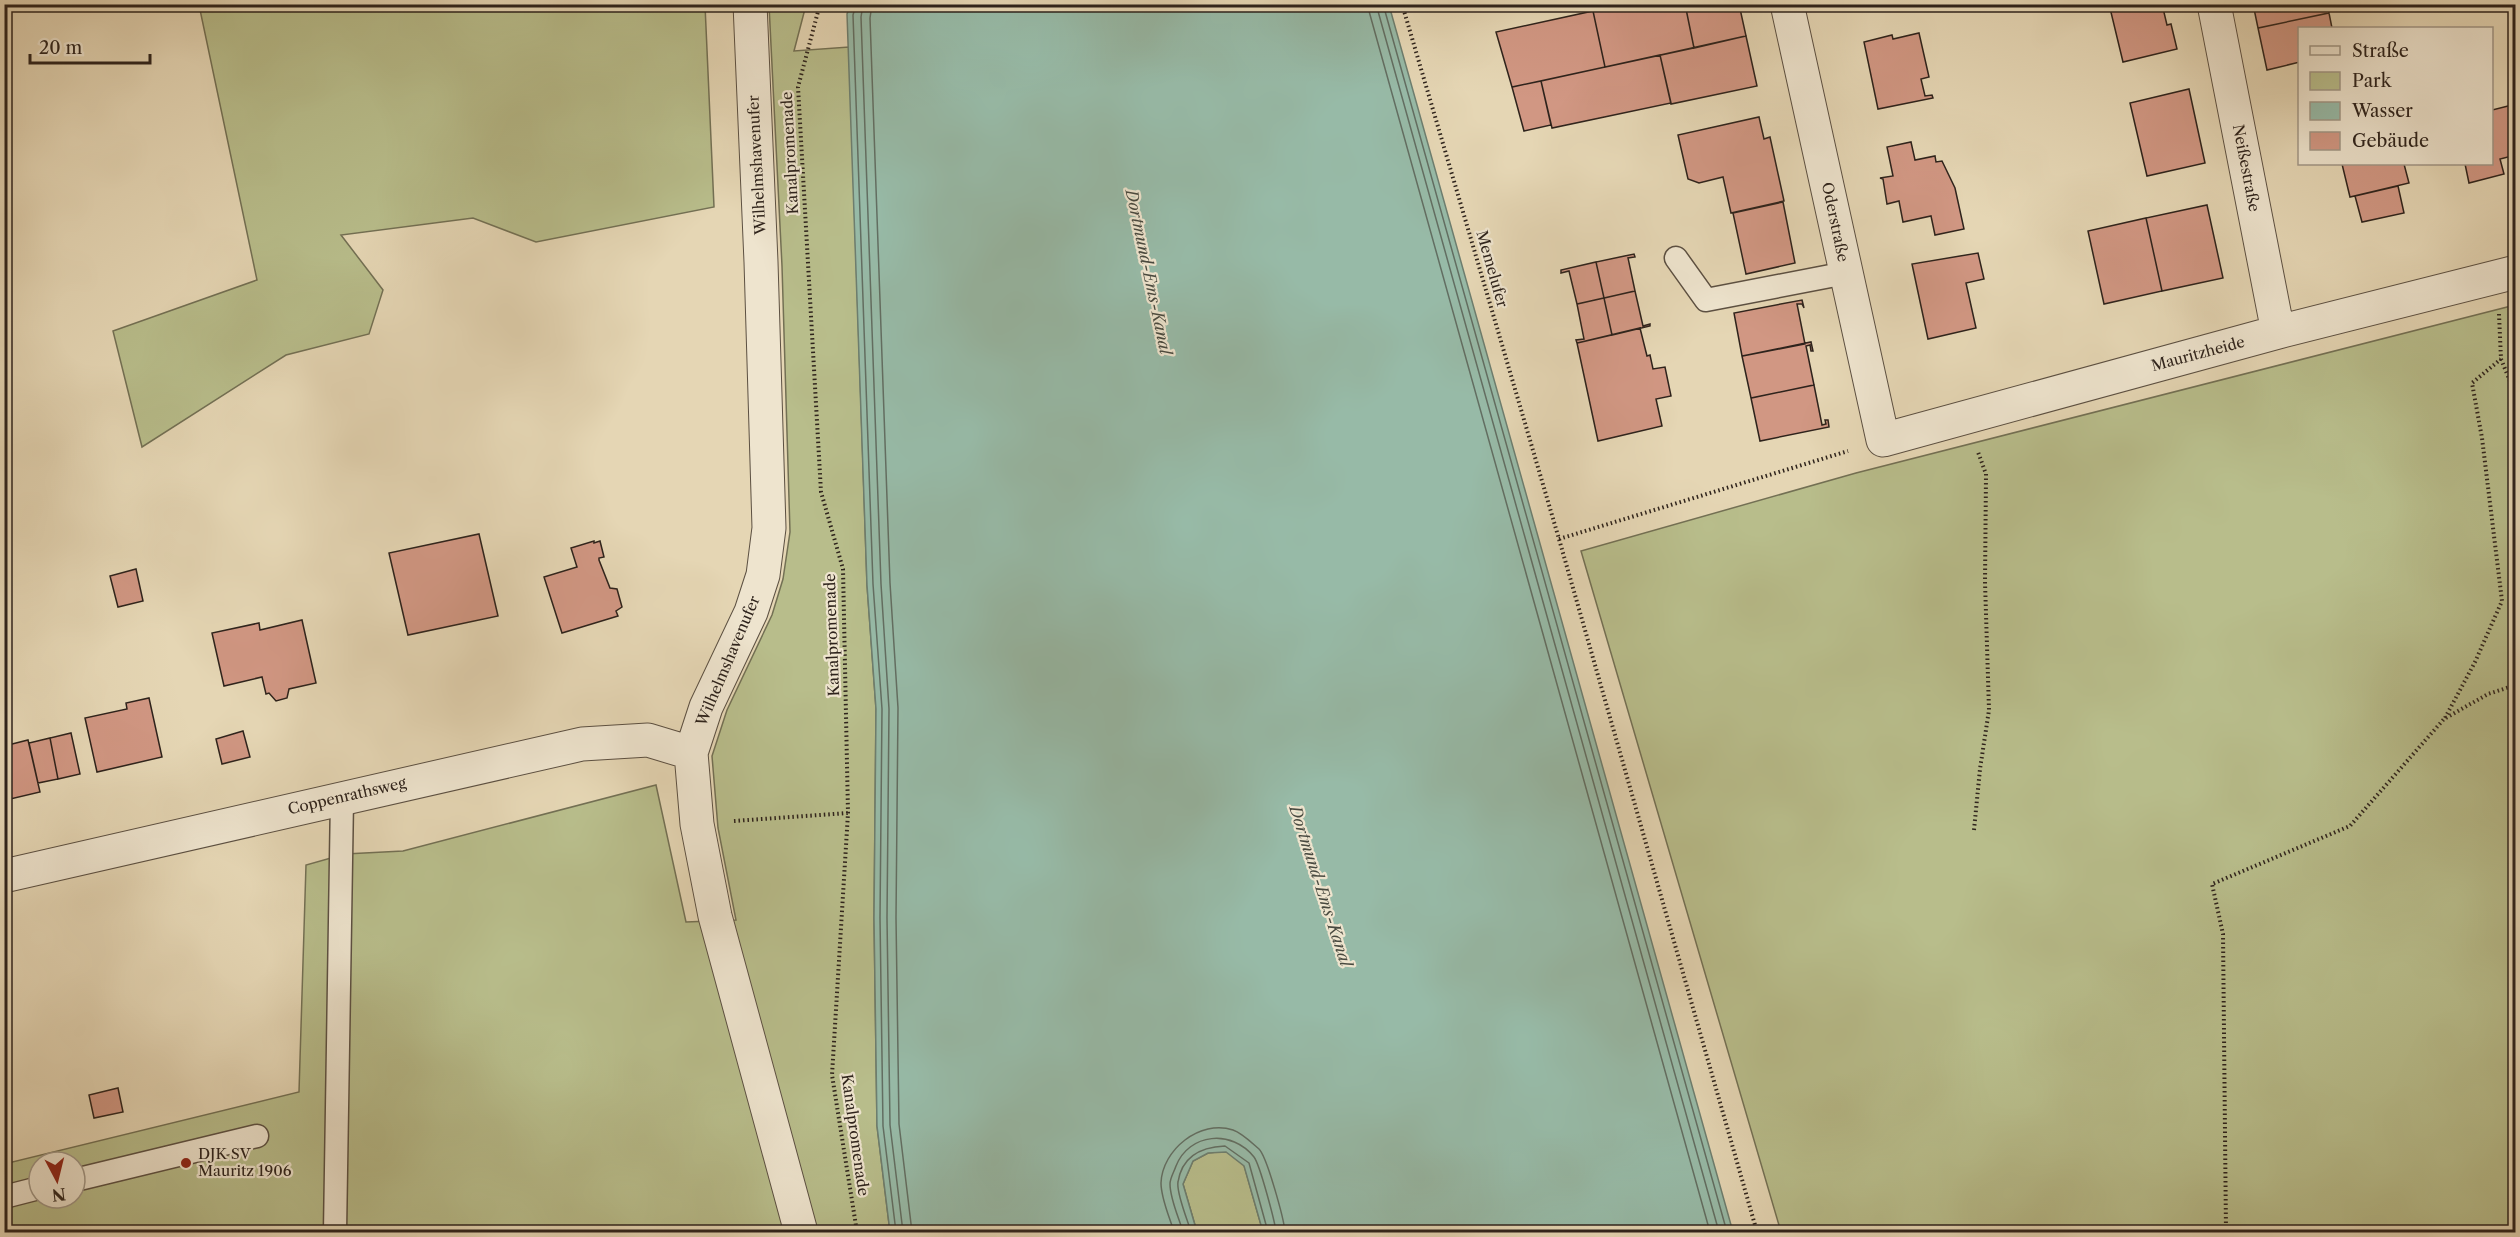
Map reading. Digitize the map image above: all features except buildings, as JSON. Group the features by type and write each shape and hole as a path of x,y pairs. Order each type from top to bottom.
{"street":[{"name":"Wilhelmshavenufer","path":"750,4 769,528 763,575 751,612 706,707 691,753 697,824 715,916 801,1233"},
{"name":"Oderstraße","path":"1787,4 1883,440"},
{"name":"Neißestraße","path":"2214,4 2278,332"},
{"name":"Mauritzheide","path":"1883,440 2278,332 2503,275"},
{"name":"Coppenrathsweg","path":"4,876 582,744 648,740 691,753"}],"lane":[{"path":"1676,258 1706,300 1846,273"},
{"path":"335,1233 342,798"},
{"path":"87,1177 257,1136"},
{"path":"4,1197 27,1191"}],"path":[{"name":"Kanalpromenade","path":"820,4 798,87 821,492 843,569 848,813 832,1075 857,1233"},
{"name":"Memelufer","path":"1402,4 1559,539 1758,1233"},
{"path":"2503,275 2501,359 2516,396"},
{"path":"2226,1233 2223,934 2212,884 2350,826 2444,719 2475,662 2502,601 2482,438 2472,383 2501,359"},
{"path":"1966,417 1986,474 1985,582 1989,710 1974,830"},
{"path":"1559,539 1883,440"},
{"path":"2444,719 2488,694 2516,685"},
{"path":"697,824 848,813"}],"green space":[{"path":"199,5 705,5 714,207 536,242 473,218 341,235 383,290 369,334 286,355 142,447 113,331 257,280"},
{"path":"769,5 806,5 794,51 849,47 867,585 876,709 874,918 877,1126 890,1232 5,1232 4,1164 27,1158 27,1210 87,1210 87,1150 61,1150 299,1092 306,865 345,854 403,851 656,785 686,922 736,920 718,828 712,756 727,710 772,615 783,579 790,532 782,266"},
{"path":"2515,305 2515,1232 1781,1232 1581,551 1856,473"},
{"path":"1226,1151 1244,1165 1263,1232 1197,1232 1183,1184 1193,1161 1208,1153"}],"water":[{"name":"Dortmund-Ems-Kanal","path":"851,4 1389,5 1733,1232 1263,1232 1244,1166 1226,1152 1208,1153 1193,1161 1183,1184 1197,1232 890,1232 877,1126 874,918 876,709 867,585 847,14"}],"place":[{"name":"DJK SV Mauritz 1906","path":"186,1163"}]}
